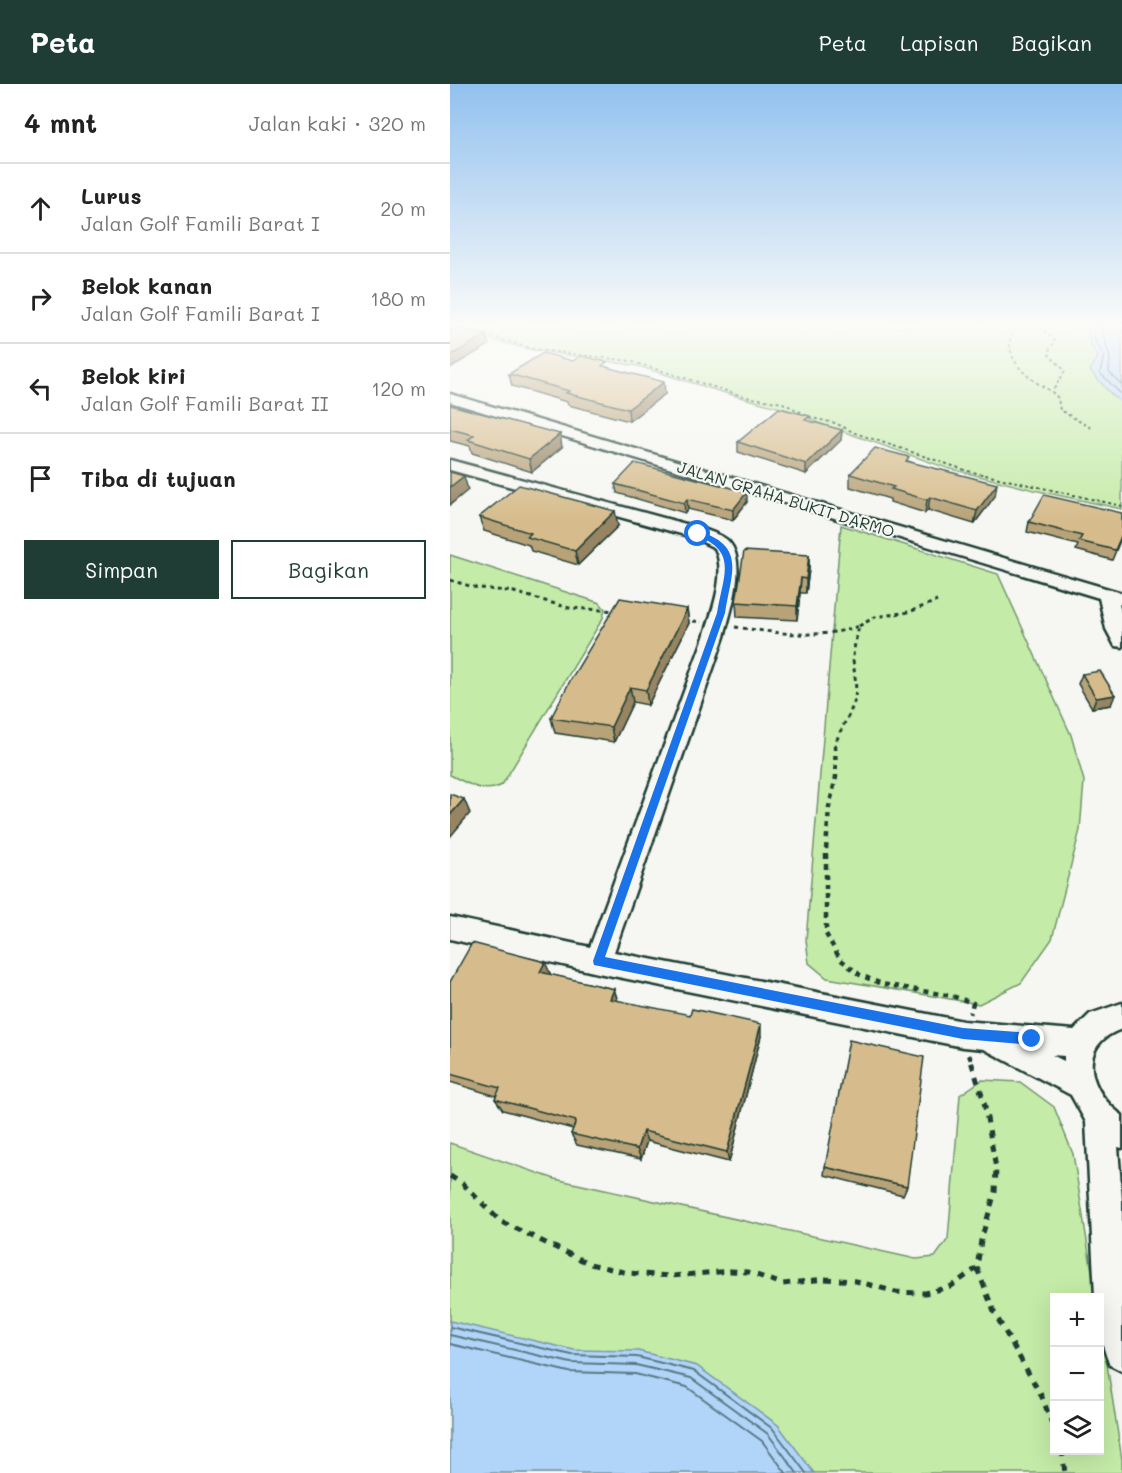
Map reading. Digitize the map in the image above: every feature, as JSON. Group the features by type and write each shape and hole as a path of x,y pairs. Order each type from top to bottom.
{"street":[{"name":"JALAN GRAHA BUKIT DARMO","path":"466,392 1117,592"},
{"name":"JALAN GRAHA BUKIT DARMO","path":"450,398 1117,592"},
{"path":"450,465 698,534 715,540 723,546 730,560 714,637 598,961"},
{"path":"1117,592 1116,629 1122,641"},
{"path":"450,928 598,961 980,1035 1080,1044"},
{"path":"1121,1009 1088,1032 1080,1044 1076,1066 1080,1084 1088,1101 1111,1125 1112,1296 1122,1353"},
{"path":"980,1035 1080,1084"}],"path":[{"path":"728,392 783,404 812,418 835,423 855,433 968,471 1122,506"},
{"path":"1052,392 1058,398 1060,410 1091,428"},
{"path":"859,626 867,619 884,614 906,613 937,601"},
{"path":"977,1268 994,1312 1042,1396 1050,1418"},
{"path":"1063,1455 1065,1473"}],"green space":[{"path":"721,392 1122,392 1122,509 947,468 819,423 792,411"},
{"path":"841,525 998,574 1071,735 1084,781 1080,830 1052,939 1021,983 979,1004 827,978 809,963 806,940"},
{"path":"450,555 600,603 605,609 603,618 502,785 495,788 476,787 450,775"},
{"path":"982,1080 1020,1082 1054,1107 1073,1154 1095,1293 1050,1293 1050,1455 1104,1455 1104,1345 1122,1460 1122,1473 450,1473 450,1143 555,1179 916,1259 935,1257 948,1239 960,1095"}],"water":[{"path":"1109,392 1122,392 1122,402"},
{"path":"450,1321 574,1350 638,1351 697,1366 778,1425 814,1473 450,1473"}],"building":[{"path":"568,392 651,392 628,409 566,393"},
{"path":"450,405 560,434 529,459 468,440 474,435 450,429"},
{"path":"779,408 810,416 805,420 842,430 806,464 738,442"},
{"path":"875,448 909,457 906,461 997,484 977,511 930,497 927,500 850,474"},
{"path":"635,463 747,492 733,510 687,499 684,503 615,484"},
{"path":"450,472 464,476 450,487"},
{"path":"519,485 615,511 575,551 527,537 531,533 479,517"},
{"path":"1044,495 1122,513 1122,534 1115,550 1079,541 1082,536 1029,522"},
{"path":"744,551 809,555 806,579 801,578 797,606 736,602"},
{"path":"620,598 687,609 646,690 630,687 611,727 551,718 571,679"},
{"path":"1100,671 1115,695 1096,698 1082,674"},
{"path":"450,794 464,799 450,815"},
{"path":"472,943 545,962 540,972 614,989 610,999 690,1015 692,1009 761,1024 727,1152 643,1131 637,1149 571,1134 576,1121 495,1099 500,1088 450,1074 450,982"},
{"path":"849,1040 924,1057 907,1186 825,1167"}],"route":[{"path":"698,534 715,540 723,546 730,560 721,613 598,961 963,1034 1032,1039"}]}
